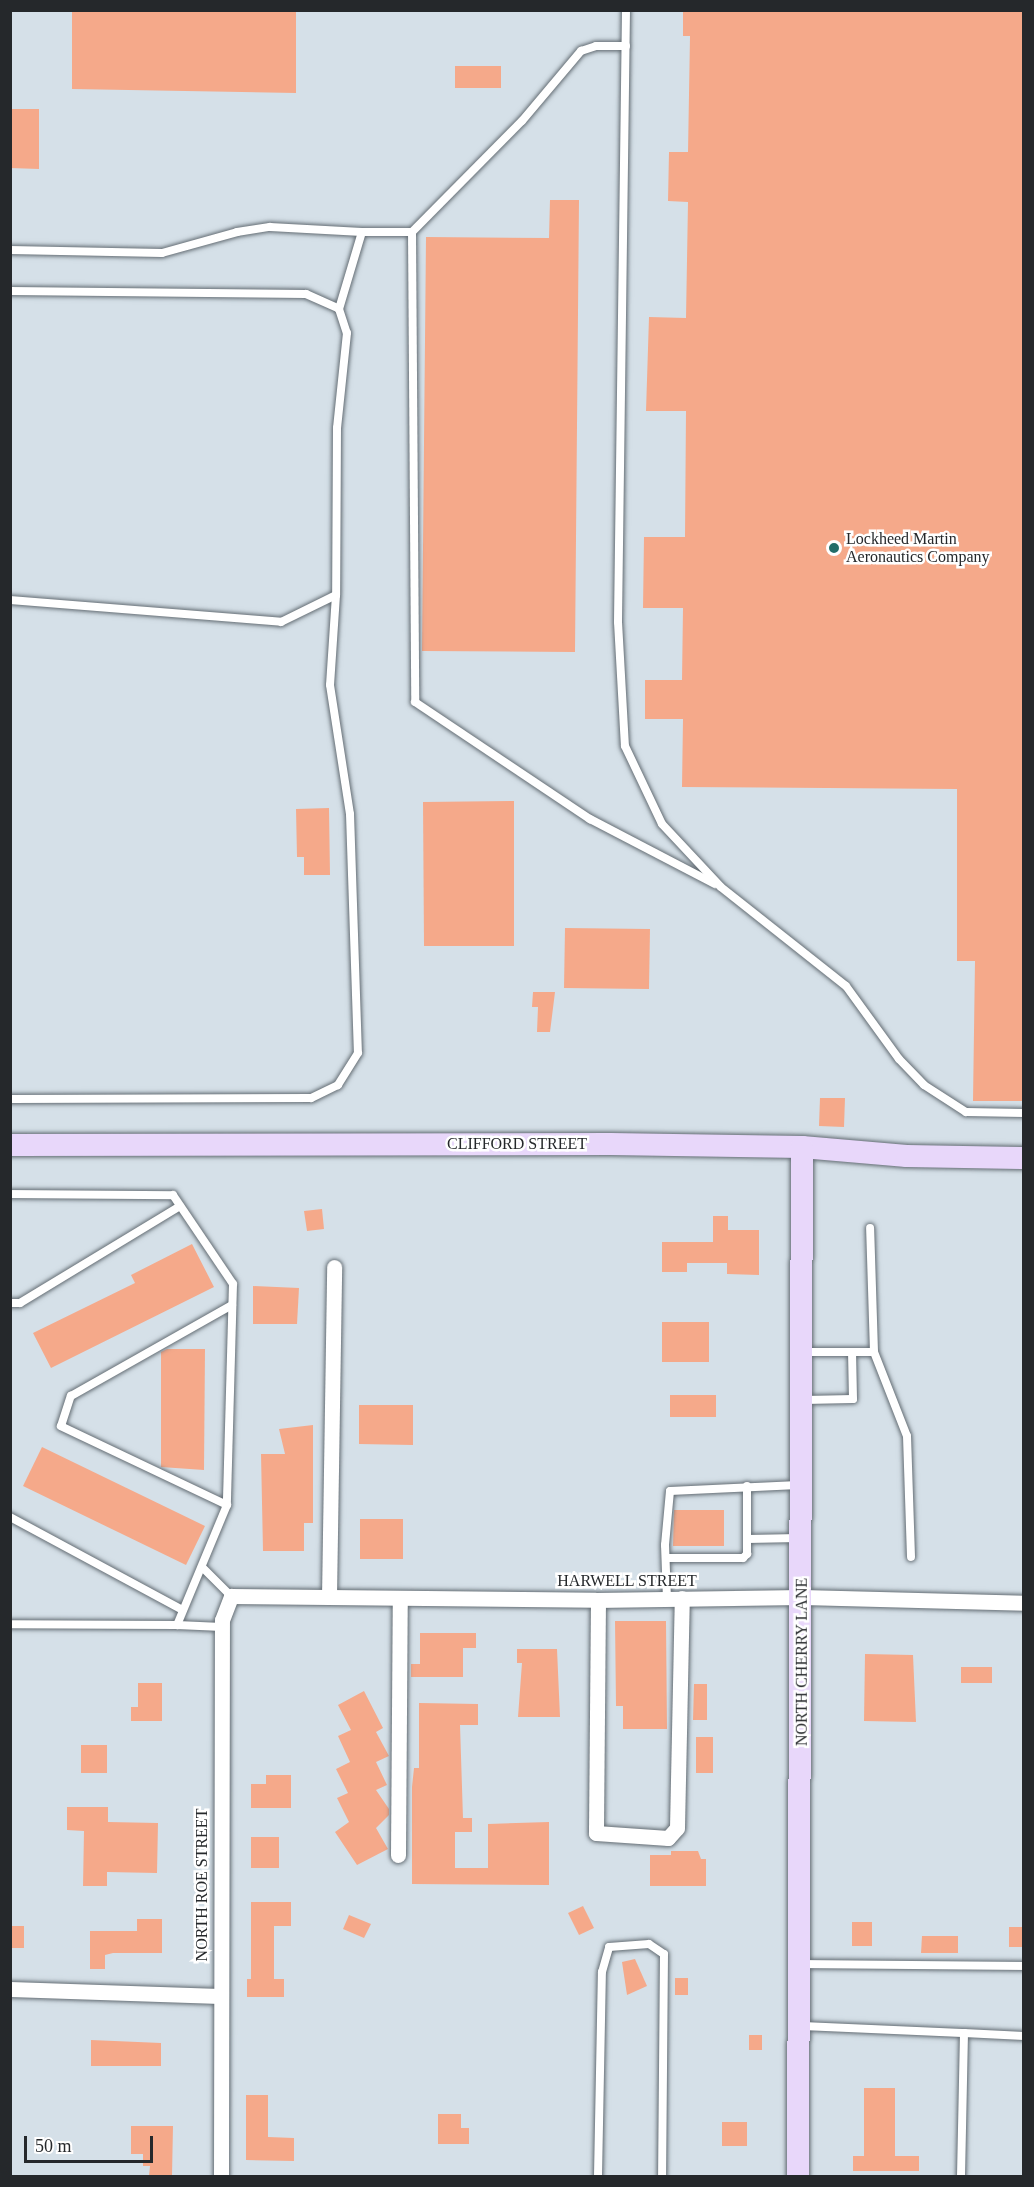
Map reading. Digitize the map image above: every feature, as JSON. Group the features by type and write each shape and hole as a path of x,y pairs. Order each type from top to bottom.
{"street":[{"name":"CLIFFORD STREET","path":"10,1145 802,1147 907,1156 1023,1158"},
{"name":"NORTH CHERRY LANE","path":"798,2176 803,1485 802,1147"},
{"path":"329,1597 334,1267"},
{"name":"HARWELL STREET","path":"231,1596 598,1600 802,1597 1023,1603"},
{"name":"NORTH ROE STREET","path":"221,2176 222,1627 231,1596"},
{"path":"398,1855 400,1598"},
{"path":"598,1600 596,1833 668,1838 677,1828 675,1599"},
{"path":"10,1989 220,1996"}],"lane":[{"path":"626,10 618,622 625,746 662,824 721,887 846,986 899,1059 924,1085 966,1112 1023,1113"},
{"path":"626,46 596,46 581,51 522,121 412,232 415,702 590,819 721,887"},
{"path":"10,250 162,253 270,227 412,232"},
{"path":"10,1099 311,1098 338,1085 358,1053 350,814 330,685 336,595 337,428 347,333 339,309 362,232"},
{"path":"10,291 306,294 339,309"},
{"path":"10,600 281,621 336,595"},
{"path":"10,1194 173,1195 233,1284 226,1505 177,1625"},
{"path":"10,1303 20,1303 180,1206"},
{"path":"870,1228 874,1352 907,1436 911,1557"},
{"path":"226,1505 61,1426 71,1396 232,1305"},
{"path":"802,1352 874,1352"},
{"path":"802,1400 853,1399 852,1352"},
{"path":"675,1599 665,1545 670,1491 803,1485"},
{"path":"668,1558 743,1558 747,1539 747,1486"},
{"path":"10,1517 183,1610"},
{"path":"747,1539 802,1538"},
{"path":"202,1567 231,1596"},
{"path":"10,1624 222,1627"},
{"path":"598,2176 602,1972 609,1947 650,1944 664,1954 662,2176"},
{"path":"799,1964 1023,1966"},
{"path":"799,2026 1023,2036"},
{"path":"961,2176 964,2033"}],"building":[{"path":"72,10 296,10 296,93 72,89"},
{"name":"Lockheed Martin Aeronautics Company","path":"683,10 1023,10 1023,1101 973,1101 975,961 957,961 957,789 682,787 683,719 645,719 645,680 682,680 683,608 643,608 644,537 685,537 686,411 646,411 649,317 686,318 688,202 668,201 669,152 688,152 690,36 683,36"},
{"path":"455,66 501,66 501,88 455,88"},
{"path":"10,109 39,109 39,169 10,168"},
{"path":"550,200 579,200 575,652 422,651 426,237 549,238"},
{"path":"514,801 514,946 424,946 423,802"},
{"path":"329,808 330,875 304,875 304,857 297,857 296,809"},
{"path":"565,928 650,929 649,989 564,988"},
{"path":"533,992 555,992 550,1032 537,1032 538,1007 532,1007"},
{"path":"820,1098 845,1098 844,1127 819,1126"},
{"path":"322,1209 324,1229 307,1231 304,1211"},
{"path":"713,1216 728,1216 728,1230 759,1230 759,1275 727,1274 727,1263 687,1263 687,1272 662,1272 662,1242 713,1242"},
{"path":"192,1244 214,1287 51,1368 33,1333 135,1283 131,1275"},
{"path":"253,1286 299,1288 297,1324 253,1324"},
{"path":"662,1322 709,1322 709,1362 662,1362"},
{"path":"167,1349 205,1349 204,1470 161,1467 161,1352"},
{"path":"670,1395 716,1395 716,1417 670,1417"},
{"path":"359,1405 413,1405 413,1445 359,1444"},
{"path":"313,1425 313,1523 304,1523 304,1551 263,1551 261,1454 285,1454 279,1429"},
{"path":"42,1447 205,1526 186,1565 23,1486"},
{"path":"674,1510 724,1510 724,1546 673,1546"},
{"path":"360,1519 403,1519 403,1559 360,1559"},
{"path":"615,1621 666,1621 667,1729 623,1729 623,1706 616,1706"},
{"path":"420,1633 476,1633 476,1648 463,1648 463,1677 411,1677 411,1664 420,1664"},
{"path":"517,1649 557,1649 560,1717 518,1717 522,1663 517,1663"},
{"path":"865,1654 913,1655 916,1722 864,1721"},
{"path":"961,1667 992,1667 992,1683 961,1683"},
{"path":"138,1683 162,1683 162,1721 131,1721 131,1707 138,1707"},
{"path":"694,1684 707,1684 707,1720 693,1720"},
{"path":"364,1691 383,1728 376,1732 389,1756 376,1762 387,1785 376,1790 389,1809 389,1815 376,1828 388,1849 357,1865 335,1832 349,1822 337,1798 348,1793 336,1769 350,1762 338,1736 351,1730 338,1705"},
{"path":"419,1703 478,1704 478,1725 460,1725 463,1818 472,1818 472,1832 455,1832 455,1868 488,1868 488,1824 549,1822 549,1885 412,1884 412,1787 414,1768 419,1768"},
{"path":"696,1737 713,1737 713,1773 696,1773"},
{"path":"81,1745 107,1745 107,1773 81,1773"},
{"path":"266,1775 291,1775 291,1808 251,1808 251,1784 266,1784"},
{"path":"67,1807 108,1807 108,1822 158,1823 157,1873 107,1872 107,1886 83,1886 84,1831 67,1830"},
{"path":"251,1837 279,1837 279,1868 251,1868"},
{"path":"671,1851 698,1851 701,1859 706,1859 706,1886 650,1886 650,1855 671,1855"},
{"path":"251,1902 291,1902 291,1926 274,1926 274,1979 284,1979 284,1997 247,1997 247,1979 251,1979"},
{"path":"583,1906 594,1928 579,1935 568,1913"},
{"path":"349,1915 371,1924 364,1938 343,1929"},
{"path":"137,1919 162,1919 162,1953 113,1953 105,1955 105,1969 90,1969 90,1931 137,1931"},
{"path":"852,1922 872,1922 872,1946 852,1946"},
{"path":"10,1926 24,1926 24,1948 10,1948"},
{"path":"1009,1927 1023,1927 1023,1947 1009,1947"},
{"path":"922,1936 958,1936 958,1953 921,1953"},
{"path":"635,1959 647,1986 627,1995 622,1962"},
{"path":"675,1978 688,1978 688,1995 675,1995"},
{"path":"749,2035 762,2035 762,2050 749,2050"},
{"path":"91,2040 161,2043 161,2066 91,2066"},
{"path":"864,2088 895,2088 895,2156 919,2156 919,2171 853,2171 853,2156 864,2156"},
{"path":"246,2095 268,2095 268,2137 294,2138 294,2161 246,2160"},
{"path":"438,2114 461,2114 461,2128 469,2128 469,2144 438,2144"},
{"path":"722,2122 747,2122 747,2146 722,2146"},
{"path":"131,2126 173,2126 172,2176 149,2176 150,2166 143,2166 143,2154 131,2154"}],"place":[{"name":"Lockheed Martin Aeronautics Company","path":"834,548"}]}
